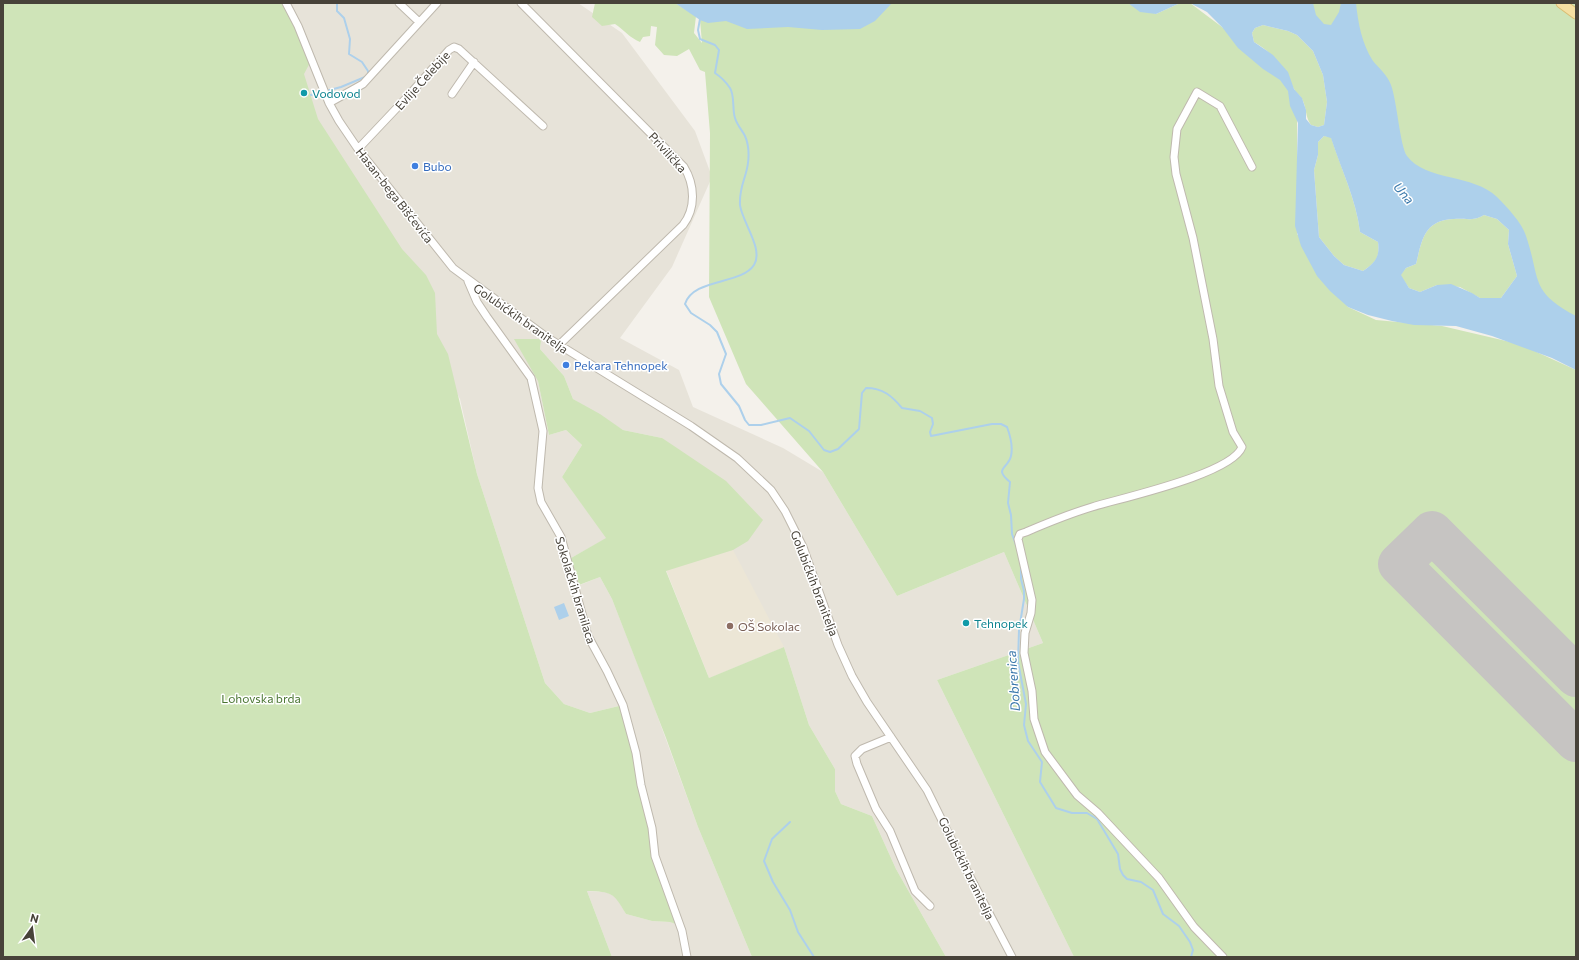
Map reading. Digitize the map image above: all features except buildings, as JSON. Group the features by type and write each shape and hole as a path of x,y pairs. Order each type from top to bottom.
{"main road":[{"path":"1561,3 1576,14"}],"street":[{"name":"Hasan-bega Bišćevića","path":"286,3 298,26 329,103 338,121 358,149 405,206 445,259 468,281"},
{"path":"399,3 418,22"},
{"path":"329,103 363,84 418,22 437,3"},
{"name":"Privilička","path":"521,3 684,167 692,181 693,191 691,210 683,225 559,345"},
{"name":"Evlije Čelebije","path":"358,149 449,50 454,47 460,49 543,126"},
{"path":"452,94 474,62"},
{"path":"1223,957 1194,927 1159,878 1098,813 1077,795 1045,752 1034,719 1032,690 1024,654 1025,633 1031,613 1032,600 1018,539 1020,534 1091,507 1169,485 1197,475 1234,458 1241,451 1242,447 1233,432 1219,386 1213,339 1193,238 1176,174 1174,157 1177,129 1197,92 1220,106 1252,167"},
{"name":"Golubićkih branitelja","path":"468,281 559,345 691,426 737,458 771,490 785,511 804,547 838,645 852,676 890,737 927,790 1012,957"},
{"name":"Sokolačkih branilaca","path":"468,281 477,302 500,337 531,378 543,431 538,488 541,502 561,537 588,636 608,671 623,705 636,753 641,785 652,828 655,856 682,931 687,957"},
{"path":"890,737 862,749 855,756 856,764 876,809 890,831 915,891 930,906"}],"shaded area":[{"path":"274,3 578,3 622,33 695,131 712,177 672,267 620,338 679,370 693,407 783,448 823,472 897,596 1004,552 1043,643 937,680 1074,957 946,957 896,869 872,816 841,804 835,791 835,769 809,725 784,647 709,678 662,438 623,430 573,399 564,376 540,349 541,342 539,339 538,381 549,435 566,430 582,445 562,477 607,538 571,558 580,585 600,577 612,599 649,693 698,827 752,957 612,957 587,891 606,892 616,897 626,914 652,921 671,922 679,925 659,867 623,705 590,713 564,704 545,683 477,474 460,399 317,128"},
{"name":"OŠ Sokolac","path":"733,550 784,647 709,678 666,570"}],"green space":[{"name":"Lohovska brda","path":"3,3 286,3 312,59 304,74 318,119 402,249 426,275 435,293 437,334 448,354 477,474 545,683 564,704 590,713 623,705 652,839 679,925 670,922 652,921 626,914 615,897 607,893 587,891 612,957 3,957"},
{"path":"595,3 675,3 696,16 694,33 702,43 700,20 818,17 879,3 1129,3 1156,14 1178,4 1190,3 1262,57 1285,82 1297,108 1297,234 1348,307 1376,320 1442,326 1519,344 1576,370 1576,957 1074,957 937,680 1043,643 1004,552 897,596 823,472 746,384 709,297 710,133 705,72 700,70 689,49 677,56 664,55 655,45 657,27 651,26 650,36 643,37 640,42 615,24 602,26 592,17"},
{"path":"1306,3 1347,3 1328,33"},
{"path":"1349,3 1576,3 1576,320 1559,314 1533,281 1511,220 1413,169 1394,132 1355,27"},
{"path":"1263,25 1288,31 1297,35 1313,51 1323,75 1327,102 1324,125 1318,127 1311,125 1302,99 1278,62 1268,51 1254,42 1252,33 1255,28"},
{"path":"1324,136 1331,137 1352,196 1360,232 1378,242 1378,256 1371,265 1363,271 1344,265 1334,256 1319,237 1314,170 1318,155 1318,142"},
{"path":"1484,215 1497,219 1509,230 1508,244 1517,276 1501,298 1480,298 1460,287 1437,285 1420,292 1409,288 1400,275 1406,268 1416,264 1423,239 1430,227 1444,220 1472,219"},
{"path":"514,339 539,339 541,341 540,349 564,376 573,399 600,414 623,430 662,438 726,481 763,520 748,541 733,550 666,571 709,678 784,647 809,725 835,769 835,791 841,804 872,816 896,869 946,957 752,957 698,827 666,738 612,599 600,577 579,585 571,558 606,538 562,477 582,445 566,430 549,435 538,381"}],"water":[{"path":"675,3 892,3 875,21 860,29 822,30 788,27 747,29 726,21 708,23 700,20"},
{"path":"1128,3 1190,3 1178,4 1156,14 1140,12"},
{"name":"Una","path":"1190,3 1313,3 1316,15 1324,24 1331,25 1339,12 1341,3 1356,3 1359,26 1366,48 1373,61 1386,75 1391,85 1402,143 1407,156 1415,164 1425,170 1476,184 1487,190 1497,197 1514,215 1526,236 1536,274 1543,291 1550,299 1576,316 1576,370 1552,358 1492,336 1456,326 1414,325 1368,315 1348,307 1330,291 1317,276 1301,246 1295,226 1298,123 1290,106 1288,91 1280,80 1263,69 1238,48 1222,27 1207,12","holes":["1263,25 1288,31 1297,35 1313,51 1323,75 1327,102 1324,125 1318,127 1311,125 1306,119 1306,110 1302,98 1294,89 1288,72 1273,55 1254,42 1252,33 1255,28","1324,136 1331,138 1352,196 1360,232 1378,242 1376,259 1363,271 1344,265 1334,256 1319,237 1314,170 1318,155 1318,142","1484,215 1497,219 1509,230 1508,244 1517,276 1501,298 1480,298 1451,284 1437,285 1420,292 1409,288 1401,275 1406,268 1416,264 1423,239 1430,227 1444,220 1472,219"]},
{"path":"564,603 569,616 559,620 554,607"}],"waterway":[{"path":"337,3 337,11 344,18 350,39 349,54 362,62 368,71 368,74"},
{"name":"Dobrenica","path":"700,19 698,30 700,39 715,45 719,50 715,73 732,91 735,118 745,136 747,143 749,153 748,163 740,198 740,205 756,251 754,265 748,271 739,276 697,290 690,296 685,304 691,313 710,325 717,332 726,354 719,374 721,384 739,406 745,420 749,425 761,425 790,418 809,431 824,450 830,452 838,449 859,429 862,393 866,388 882,391 891,396 902,408 920,411 932,418 933,424 930,432 931,436 992,424 1001,424 1007,427 1012,452 1002,471 1010,482 1008,503 1011,515 1012,534 1016,545"},
{"path":"311,95 341,87 365,77"},
{"name":"Dobrenica","path":"1021,565 1021,579 1024,599 1019,630 1018,662 1026,704 1024,725 1028,741 1042,762 1040,782 1056,808 1072,813 1087,813 1097,819 1118,854 1120,869 1123,875 1127,879 1141,882 1153,890 1163,914 1179,926 1190,942 1193,950 1191,957"},
{"path":"790,822 772,839 764,861 773,882 790,910 798,932 814,957"}],"runway":[{"path":"1576,676 1432,532 1399,564 1576,741"}],"place":[{"name":"Vodovod","path":"304,93"},
{"name":"Bubo","path":"415,166"},
{"name":"Pekara Tehnopek","path":"566,365"},
{"name":"Tehnopek","path":"966,623"},
{"name":"OŠ Sokolac","path":"730,626"}]}
